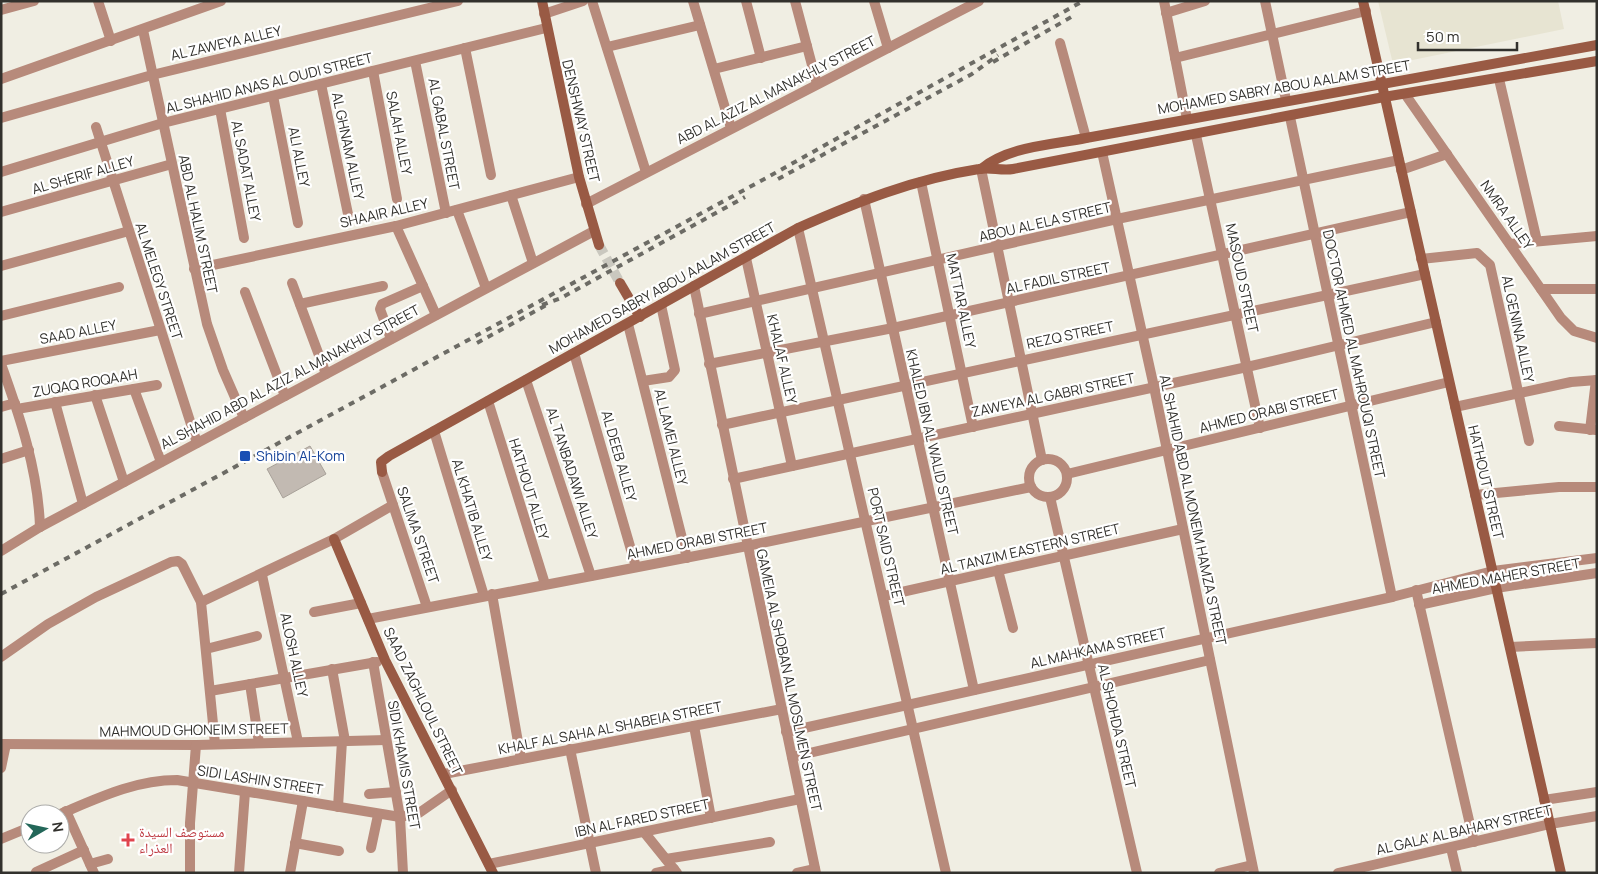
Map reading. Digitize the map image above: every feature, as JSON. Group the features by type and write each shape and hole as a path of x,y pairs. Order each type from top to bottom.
{"street":[{"path":"1,10 34,1"},
{"path":"98,1 110,41"},
{"path":"1,79 221,1"},
{"name":"AL ZAWEYA ALLEY","path":"1,118 152,74 458,1"},
{"name":"DENSHWAY STREET","path":"542,1 546,28 579,176 594,231 600,245"},
{"path":"544,14 583,1"},
{"path":"592,1 646,172"},
{"path":"693,1 732,128"},
{"path":"746,1 761,58"},
{"path":"795,1 817,84"},
{"path":"874,1 888,48"},
{"name":"ABD AL AZIZ AL MANAKHLY STREET","path":"586,204 978,1"},
{"path":"1164,1 1187,119"},
{"path":"1166,13 1204,1"},
{"path":"1265,1 1286,100"},
{"path":"1175,58 1272,34 1364,6"},
{"name":"HATHOUT STREET","path":"1364,6 1561,873"},
{"path":"607,47 700,25"},
{"name":"AL SHAHID ANAS AL OUDI STREET","path":"1,172 163,124 546,28"},
{"name":"ABD AL HALIM STREET","path":"143,30 194,269 214,349 244,418"},
{"path":"1060,44 1086,138"},
{"name":"MOHAMED SABRY ABOU AALAM STREET","path":"982,169 992,160 1009,154 1086,138 1380,82 1597,45"},
{"path":"714,69 807,46"},
{"path":"466,48 491,175"},
{"name":"AL GABAL STREET","path":"415,61 446,213"},
{"name":"MOHAMED SABRY ABOU AALAM STREET","path":"382,472 380,467 384,458 798,228 864,199 921,182 982,169 1006,170 1290,117 1384,97 1597,62"},
{"name":"SALAH ALLEY","path":"373,71 397,199"},
{"path":"1499,79 1537,241"},
{"name":"AL GHNAM ALLEY","path":"321,84 348,214"},
{"name":"NMRA ALLEY","path":"1404,94 1567,325 1582,335 1597,338"},
{"name":"ALI ALLEY","path":"273,96 298,223"},
{"name":"AL SADAT ALLEY","path":"220,109 244,238"},
{"name":"DOCTOR AHMED AL MAHROUQI STREET","path":"1290,117 1392,597"},
{"path":"1154,125 1158,142"},
{"name":"AL MELEGY STREET","path":"96,127 197,443"},
{"name":"MASOUD STREET","path":"1196,135 1260,428"},
{"name":"AL SHAHID ABD AL MONEIM HAMZA STREET","path":"1102,152 1154,387 1253,869"},
{"name":"ABOU AL ELA STREET","path":"699,314 1210,199 1303,180 1400,165 1447,154"},
{"name":"AL SHERIF ALLEY","path":"1,212 172,164"},
{"path":"982,169 1042,460"},
{"name":"SHAAIR ALLEY","path":"194,269 396,226 579,176"},
{"name":"MATTAR ALLEY","path":"921,182 973,426"},
{"path":"511,195 533,263"},
{"name":"KHALED IBN AL WALID STREET","path":"864,199 974,690"},
{"path":"457,210 486,288"},
{"name":"AL FADIL STREET","path":"709,364 950,316 1411,212"},
{"path":"396,226 436,315"},
{"name":"PORT SAID STREET","path":"798,228 884,596 946,873"},
{"path":"1,266 129,230"},
{"name":"AL SHAHID ABD AL AZIZ AL MANAKHLY STREET","path":"1,551 40,527 160,462 594,231"},
{"path":"1510,244 1597,236"},
{"name":"AL GENINA ALLEY","path":"1421,259 1477,253 1486,260 1492,270 1529,441"},
{"name":"KHALAF ALLEY","path":"746,258 792,466"},
{"name":"REZQ STREET","path":"722,424 1424,274"},
{"path":"292,283 326,374"},
{"path":"620,283 640,316"},
{"path":"300,304 383,286"},
{"path":"390,340 380,309 382,304 423,286"},
{"name":"GAMEIA AL SHOBAN AL MOSLMEN STREET","path":"694,286 816,871"},
{"path":"1,316 119,287"},
{"path":"1541,289 1597,289"},
{"path":"244,292 285,396"},
{"path":"642,381 669,377 675,370 661,305"},
{"name":"ZAWEYA AL GABRI STREET","path":"733,478 1247,367 1436,322"},
{"name":"AL LAMEI ALLEY","path":"628,324 687,558"},
{"name":"SAAD ALLEY","path":"1,363 160,330"},
{"name":"AL DEEB ALLEY","path":"574,353 636,567"},
{"path":"1,363 29,450 37,488 40,527"},
{"name":"AL TANBADAWI ALLEY","path":"526,380 591,576"},
{"path":"1455,407 1571,382 1596,380 1594,430 1559,426"},
{"name":"AHMED ORABI STREET","path":"1067,474 1449,382"},
{"name":"ZUQAQ ROQAAH","path":"1,407 55,402 157,385"},
{"path":"134,389 160,462"},
{"path":"95,395 124,482"},
{"name":"HATHOUT ALLEY","path":"488,401 545,584"},
{"path":"55,402 83,504"},
{"name":"AL KHATIB ALLEY","path":"434,431 488,595 521,759"},
{"path":"1,459 29,450"},
{"path":"1048,459 1060,464 1067,474 1065,487 1056,496 1039,495 1031,487 1030,471 1042,460 1048,459"},
{"name":"SALIMA STREET","path":"382,472 427,607"},
{"name":"AHMED ORABI STREET","path":"368,619 687,558 1031,487"},
{"path":"1475,495 1558,487 1597,487"},
{"name":"AL SHOHDA STREET","path":"1050,497 1137,873"},
{"path":"201,602 262,575 334,539 393,505"},
{"name":"AL TANZIM EASTERN STREET","path":"884,596 1064,554 1183,529"},
{"name":"SAAD ZAGHLOUL STREET","path":"334,539 386,660 491,869"},
{"name":"AHMED MAHER STREET","path":"1416,590 1493,571 1597,558"},
{"path":"1,657 48,624 96,597 171,562 178,562 182,564 201,602 215,744"},
{"path":"998,570 1013,628"},
{"name":"AHMED MAHER STREET","path":"1419,605 1496,588 1597,574"},
{"name":"ALOSH ALLEY","path":"262,575 286,678 298,742"},
{"path":"1416,590 1474,842"},
{"name":"AL MAHKAMA STREET","path":"786,732 1392,597 1416,590"},
{"path":"314,612 361,603"},
{"path":"206,649 258,636"},
{"path":"1510,647 1597,644"},
{"path":"210,691 386,660"},
{"path":"792,757 1210,660"},
{"name":"SIDI KHAMIS STREET","path":"372,662 400,817 403,873"},
{"path":"332,670 343,741 338,807"},
{"path":"250,684 259,743"},
{"name":"KHALF AL SAHA AL SHABEIA STREET","path":"444,774 782,709"},
{"path":"694,726 712,818"},
{"name":"MAHMOUD GHONEIM STREET","path":"4,744 196,745 386,740"},
{"path":"1,768 4,744"},
{"path":"190,873 190,823 196,745"},
{"path":"570,749 596,873"},
{"name":"SIDI LASHIN STREET","path":"70,810 136,784 157,780 193,783 378,815 400,817 419,813 452,790"},
{"path":"239,873 245,792"},
{"path":"369,794 396,792"},
{"name":"AL GALA' AL BAHARY STREET","path":"1544,800 1597,792"},
{"name":"IBN AL FARED STREET","path":"491,869 590,843 800,799"},
{"path":"290,873 303,801"},
{"path":"371,848 378,815"},
{"name":"AL GALA' AL BAHARY STREET","path":"1338,873 1362,870 1550,824 1597,816"},
{"path":"70,825 92,868 108,859"},
{"path":"1,839 20,830"},
{"path":"644,832 675,871"},
{"path":"666,859 770,842"},
{"path":"295,843 339,851"},
{"path":"1451,848 1457,873"},
{"path":"36,872 84,850"},
{"path":"1219,873 1253,869"},
{"path":"656,873 675,871"},
{"path":"797,873 816,871"}],"shaded area":[{"path":"1378,1 1558,1 1564,29 1393,64"}],"building":[{"path":"310,446 326,474 283,498 267,469"}],"tunnel":[{"path":"599,245 620,283"}],"railway":[{"path":"1,594 768,177 1083,1"},
{"path":"993,62 1073,16"},
{"path":"778,179 972,74 998,55"},
{"path":"542,305 561,298 745,197"},
{"path":"477,343 550,303"}],"place":[{"name":"Shibin Al-Kom","path":"245,456"},
{"name":"مستوصف السيدة العذراء","path":"128,840"}]}
